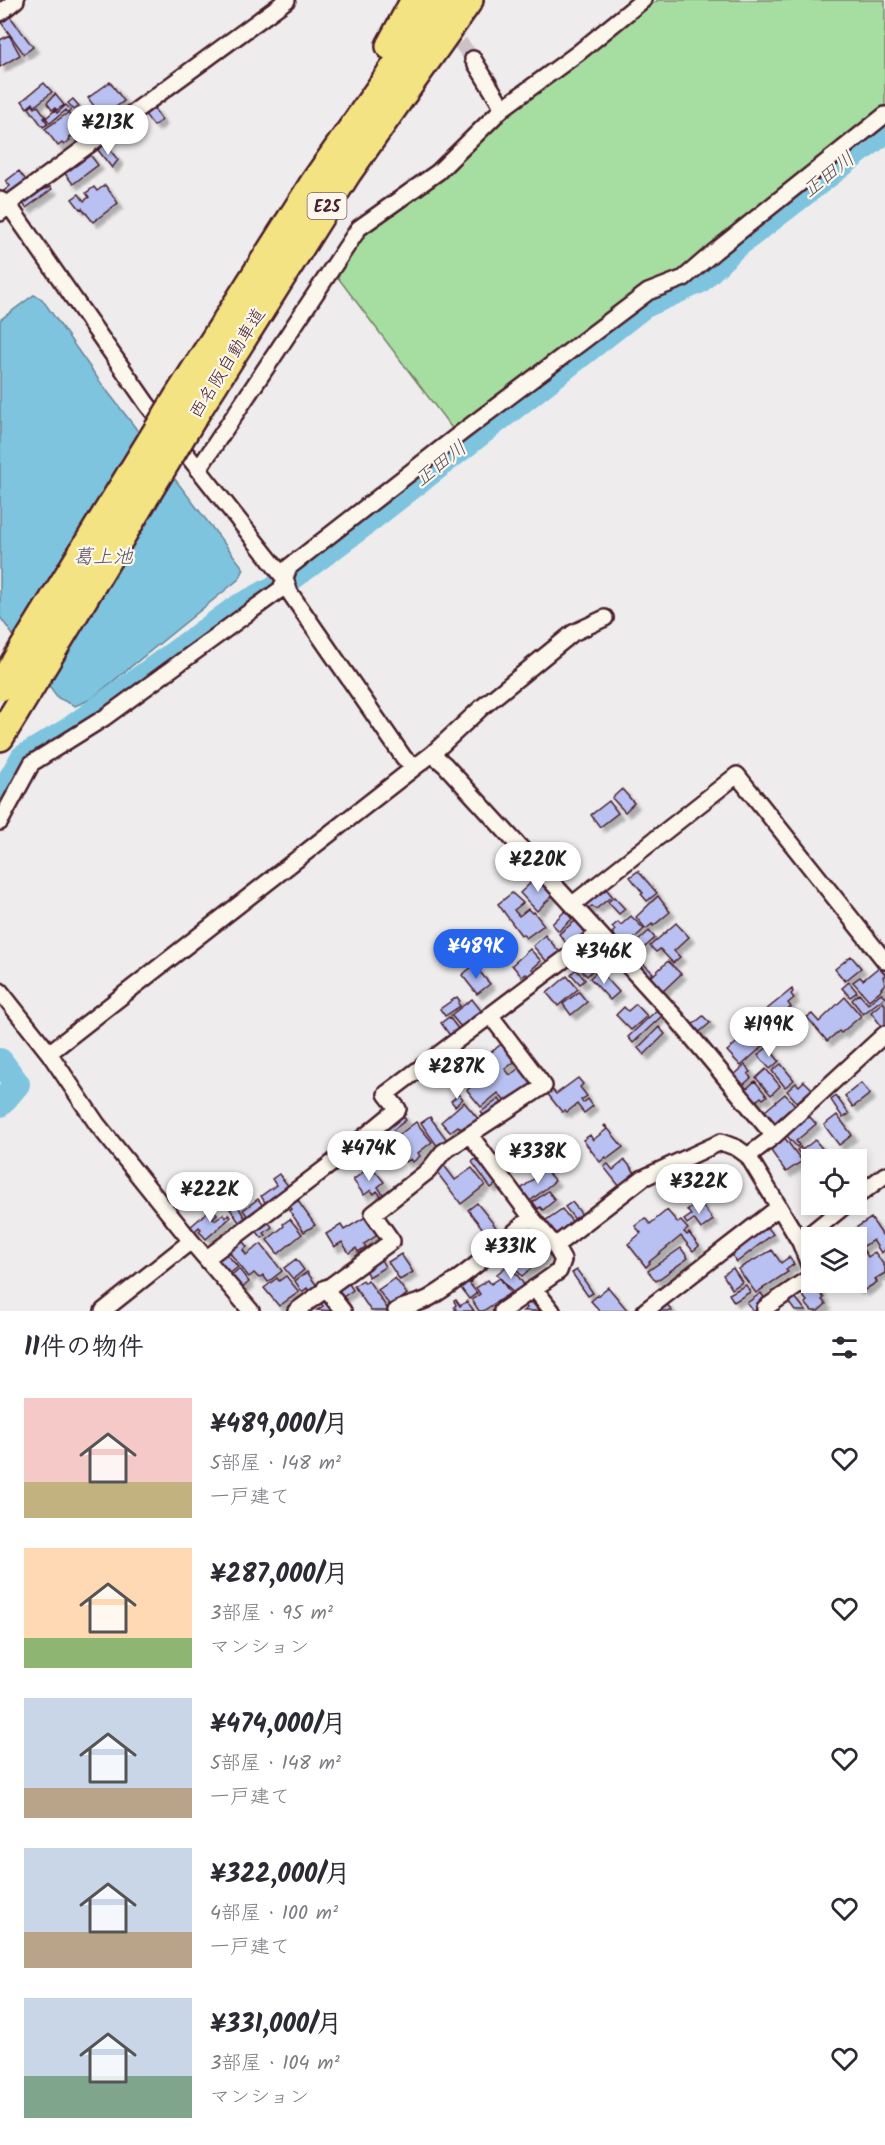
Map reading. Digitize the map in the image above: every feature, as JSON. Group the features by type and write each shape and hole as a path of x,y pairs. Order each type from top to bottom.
{"highway":[{"path":"314,183 415,0"},
{"name":"西名阪自動車道","path":"7,726 185,407 314,183 442,0"},
{"name":"西名阪自動車道","path":"0,687 185,407 469,0"},
{"path":"347,173 481,0"}],"street":[{"path":"0,13 16,0"},
{"path":"287,0 3,206 147,404 285,579 290,593 404,758 415,767"},
{"path":"198,470 359,228 438,172 503,108 578,53 643,0"},
{"path":"473,59 503,108"},
{"path":"0,822 32,764 104,718 281,589 289,567 648,292 684,278 885,115"},
{"path":"49,1053 432,754 481,708 573,633 605,618"},
{"path":"432,754 445,765 675,1017 774,1136"},
{"path":"573,904 737,775 885,961"},
{"path":"207,1258 331,1164 398,1109 386,1094 598,934"},
{"path":"0,991 49,1053 97,1124 191,1241 251,1311"},
{"path":"296,1311 392,1241 373,1214 428,1171 443,1152 544,1086 490,1015"},
{"path":"748,1156 774,1136 885,1034"},
{"path":"470,1135 555,1246 563,1260 559,1271 502,1311"},
{"path":"555,1246 643,1178 722,1142 737,1148 748,1156 800,1242 834,1215"},
{"path":"867,1189 885,1175"},
{"path":"645,1311 779,1208"},
{"path":"396,1311 433,1296 495,1251 531,1217"},
{"path":"103,1311 191,1241"},
{"path":"765,1311 765,1308 801,1282"},
{"path":"325,1288 343,1311"},
{"path":"534,1288 552,1311"}],"green space":[{"path":"658,0 885,0 885,114 703,260 454,431 336,275 368,231 431,187 507,116"}],"water":[{"name":"葛上池","path":"34,295 42,299 101,383 244,569 239,579 91,699 75,706 58,698 0,617 0,320"}],"building":[{"path":"9,15 33,47 24,54 0,21"},
{"path":"9,35 20,55 0,67 0,40"},
{"path":"110,82 124,101 102,117 88,98"},
{"path":"44,83 52,92 35,106 33,103 27,108 22,101"},
{"path":"55,94 64,105 57,110 55,108 52,110 47,103"},
{"path":"73,99 79,106 74,110 68,103"},
{"path":"33,105 35,108 38,106 48,124 43,127 29,108"},
{"path":"66,105 71,110 68,113 66,110 50,123 46,118 55,110 57,113"},
{"path":"153,107 162,120 154,126 144,113"},
{"path":"68,113 81,131 69,138 70,140 64,145 62,143 58,146 45,129"},
{"path":"83,113 94,129 91,132 79,116"},
{"path":"105,144 118,160 112,168 98,150"},
{"path":"88,152 98,165 73,184 63,171"},
{"path":"19,171 27,182 2,197 0,194 10,186 6,181"},
{"path":"42,184 46,189 50,187 52,189 26,208 21,200"},
{"path":"105,185 118,203 93,222 72,199 79,194 84,201 89,197 86,193 94,187 97,191"},
{"path":"622,789 634,803 625,812 612,798"},
{"path":"609,801 618,813 600,827 591,815"},
{"path":"638,871 657,893 647,901 630,877"},
{"path":"539,875 555,893 537,911 520,893"},
{"path":"603,885 612,896 596,909 592,906 586,911 581,904"},
{"path":"512,893 523,903 514,910 519,916 528,909 534,912 544,925 526,938 523,934 521,935 498,904"},
{"path":"658,896 670,912 646,929 636,917"},
{"path":"614,897 625,909 619,914 608,902"},
{"path":"565,911 572,919 559,931 552,924"},
{"path":"631,916 644,929 625,947 612,933 615,930 612,927 618,922 621,925"},
{"path":"579,918 587,928 583,930 585,933 568,946 559,934"},
{"path":"676,923 689,937 674,951 680,957 673,963 660,949 656,952 650,946"},
{"path":"649,931 655,938 635,956 653,973 646,979 623,955"},
{"path":"545,935 562,955 550,965 533,946"},
{"path":"530,949 541,961 532,969 534,971 522,977 512,965"},
{"path":"851,956 861,968 845,981 835,969"},
{"path":"587,957 596,967 587,976 577,966"},
{"path":"668,961 681,974 660,994 647,981"},
{"path":"474,965 490,984 477,994 462,975"},
{"path":"879,967 885,974 883,977 885,984 869,1000 853,982 860,977 863,980"},
{"path":"576,969 585,980 580,984 571,974"},
{"path":"599,970 619,992 610,1000 590,978"},
{"path":"567,976 578,989 558,1006 547,993"},
{"path":"849,982 857,992 850,997 842,988"},
{"path":"792,989 791,994 794,998 788,1003 791,1007 764,1028 756,1018"},
{"path":"579,992 587,1002 571,1015 563,1004"},
{"path":"881,993 885,997 863,1014 852,1000 859,994 868,1004"},
{"path":"457,997 460,1006 445,1016 440,1009"},
{"path":"845,997 861,1016 841,1033 839,1031 827,1041 807,1017 812,1014 819,1022"},
{"path":"472,999 482,1012 462,1028 451,1015"},
{"path":"883,1002 885,1024 882,1027 871,1012"},
{"path":"636,1004 647,1016 631,1030 616,1015 624,1007 628,1011"},
{"path":"659,1008 664,1014 633,1043 628,1037"},
{"path":"703,1016 710,1023 697,1034 691,1026"},
{"path":"449,1017 459,1030 451,1037 441,1023"},
{"path":"659,1027 665,1034 644,1055 638,1048"},
{"path":"755,1033 765,1044 741,1066 727,1051 742,1038 745,1042"},
{"path":"504,1042 518,1059 505,1069 510,1075 523,1065 537,1081 507,1104 498,1093 481,1107 467,1090 477,1082 471,1074 484,1064 481,1060"},
{"path":"768,1047 779,1061 770,1069 758,1055"},
{"path":"781,1064 794,1080 785,1087 772,1071"},
{"path":"745,1065 751,1072 748,1074 751,1078 742,1086 732,1077"},
{"path":"766,1069 780,1086 771,1095 756,1078"},
{"path":"578,1078 583,1084 580,1087 587,1096 581,1100 583,1103 588,1099 593,1106 584,1113 577,1104 567,1112 565,1110 562,1112 547,1093 552,1089 556,1094"},
{"path":"755,1081 767,1096 755,1102 745,1090"},
{"path":"804,1081 812,1089 797,1102 787,1091 796,1083 799,1086"},
{"path":"861,1083 870,1094 853,1107 845,1096"},
{"path":"459,1094 463,1099 455,1106 451,1101"},
{"path":"785,1094 795,1105 775,1122 765,1111"},
{"path":"836,1096 849,1114 843,1118 831,1100"},
{"path":"499,1099 504,1106 486,1119 481,1112"},
{"path":"464,1102 479,1120 468,1129 465,1126 461,1129 458,1126 450,1132 441,1122"},
{"path":"401,1113 406,1120 393,1130 395,1134 388,1139 380,1129"},
{"path":"837,1115 852,1135 839,1145 824,1125"},
{"path":"806,1116 816,1124 796,1141 799,1145 797,1147 786,1135"},
{"path":"430,1117 447,1140 438,1147 421,1123"},
{"path":"416,1122 432,1142 418,1153 420,1156 413,1162 411,1159 406,1162 391,1141"},
{"path":"605,1125 623,1147 600,1162 583,1140 590,1135 593,1140 607,1129"},
{"path":"784,1137 801,1162 786,1172 769,1148"},
{"path":"815,1140 822,1149 803,1149"},
{"path":"477,1158 496,1184 491,1188 472,1162"},
{"path":"625,1160 636,1174 620,1187 604,1167 608,1164 613,1170"},
{"path":"443,1164 455,1180 472,1168 485,1185 461,1204 435,1170"},
{"path":"371,1166 384,1182 378,1187 384,1196 382,1197 377,1191 374,1194 371,1190 364,1195 353,1180"},
{"path":"545,1170 555,1181 530,1201 521,1189"},
{"path":"279,1174 289,1187 266,1204 261,1196 276,1185 272,1179"},
{"path":"548,1191 555,1200 543,1210 540,1207 538,1209 533,1202"},
{"path":"295,1197 315,1225 304,1232 289,1210 292,1209 287,1202"},
{"path":"258,1199 264,1207 249,1218 243,1210"},
{"path":"699,1201 713,1220 701,1229 694,1219 687,1224 684,1220 691,1215 687,1210"},
{"path":"572,1202 584,1217 577,1222 565,1207"},
{"path":"477,1203 496,1227 487,1234 468,1210"},
{"path":"237,1205 247,1221 241,1225 230,1209"},
{"path":"212,1208 217,1214 213,1218 215,1220 223,1214 225,1217 229,1214 231,1217 206,1239 199,1231 201,1229 199,1227 194,1232 190,1227"},
{"path":"562,1209 574,1224 556,1239 542,1223"},
{"path":"667,1210 678,1223 681,1221 688,1229 684,1232 687,1235 689,1233 699,1246 693,1251 681,1236 646,1267 628,1244 641,1233 635,1226 645,1218 650,1224"},
{"path":"367,1216 379,1234 364,1244 366,1247 358,1252 356,1248 349,1253 342,1242 334,1247 326,1234 341,1225 344,1230"},
{"path":"265,1218 272,1227 264,1233 266,1235 262,1238 254,1228"},
{"path":"871,1218 885,1239 885,1250 881,1253 873,1240 867,1244 867,1227 857,1227"},
{"path":"290,1219 302,1234 278,1254 267,1240"},
{"path":"766,1225 773,1234 737,1262 730,1253"},
{"path":"538,1238 550,1252 522,1276 509,1262"},
{"path":"242,1240 247,1247 243,1250 246,1255 261,1244 282,1271 268,1282 263,1275 259,1278 254,1273 249,1277 230,1253"},
{"path":"508,1243 517,1253 508,1260 500,1251"},
{"path":"681,1248 688,1258 656,1281 648,1271"},
{"path":"772,1250 781,1263 789,1257 794,1264 786,1270 788,1272 756,1293 738,1269"},
{"path":"224,1251 238,1267 229,1274 218,1261 220,1259 218,1256"},
{"path":"875,1252 885,1267 885,1273 875,1279 877,1282 867,1288 867,1255 868,1257"},
{"path":"401,1254 413,1272 400,1280 388,1262"},
{"path":"379,1256 385,1267 369,1277 362,1266"},
{"path":"296,1259 304,1270 293,1279 284,1268"},
{"path":"509,1264 525,1286 508,1300 507,1298 513,1293 497,1274"},
{"path":"733,1268 742,1282 732,1289 723,1275"},
{"path":"239,1269 249,1282 240,1290 229,1277"},
{"path":"577,1270 593,1293 588,1296 572,1273"},
{"path":"307,1272 317,1286 309,1292 307,1288 302,1292 295,1281"},
{"path":"286,1276 299,1292 279,1306 264,1288 277,1278 279,1281"},
{"path":"468,1277 471,1282 469,1283 477,1293 469,1299 458,1284"},
{"path":"395,1278 407,1294 391,1307 378,1290"},
{"path":"500,1278 510,1293 483,1311 479,1311 472,1300 480,1294 476,1288 488,1280 491,1284"},
{"path":"363,1280 365,1283 368,1280 389,1311 371,1311 354,1286"},
{"path":"347,1281 353,1290 340,1299 334,1290"},
{"path":"746,1285 750,1292 734,1302 729,1294"},
{"path":"608,1287 628,1311 600,1311 591,1301"},
{"path":"779,1289 781,1292 756,1311 753,1311 747,1303 761,1293 765,1299"},
{"path":"801,1292 795,1297 806,1311 795,1311 787,1300"},
{"path":"820,1293 826,1304 818,1311 812,1311 802,1295"},
{"path":"324,1296 336,1311 317,1310 323,1306 319,1301"},
{"path":"456,1300 460,1306 467,1301 474,1311 454,1311"},
{"path":"531,1301 539,1311 523,1311 527,1308 525,1305"},
{"path":"667,1304 672,1311 658,1311"}],"waterway":[{"name":"正田川","path":"0,798 23,758 68,731 237,608 283,584 360,527 643,306 699,281 733,248 885,131"},
{"name":"正田川","path":"0,1061 17,1084 0,1104"}],"tunnel":[{"path":"446,24 473,59"}]}
